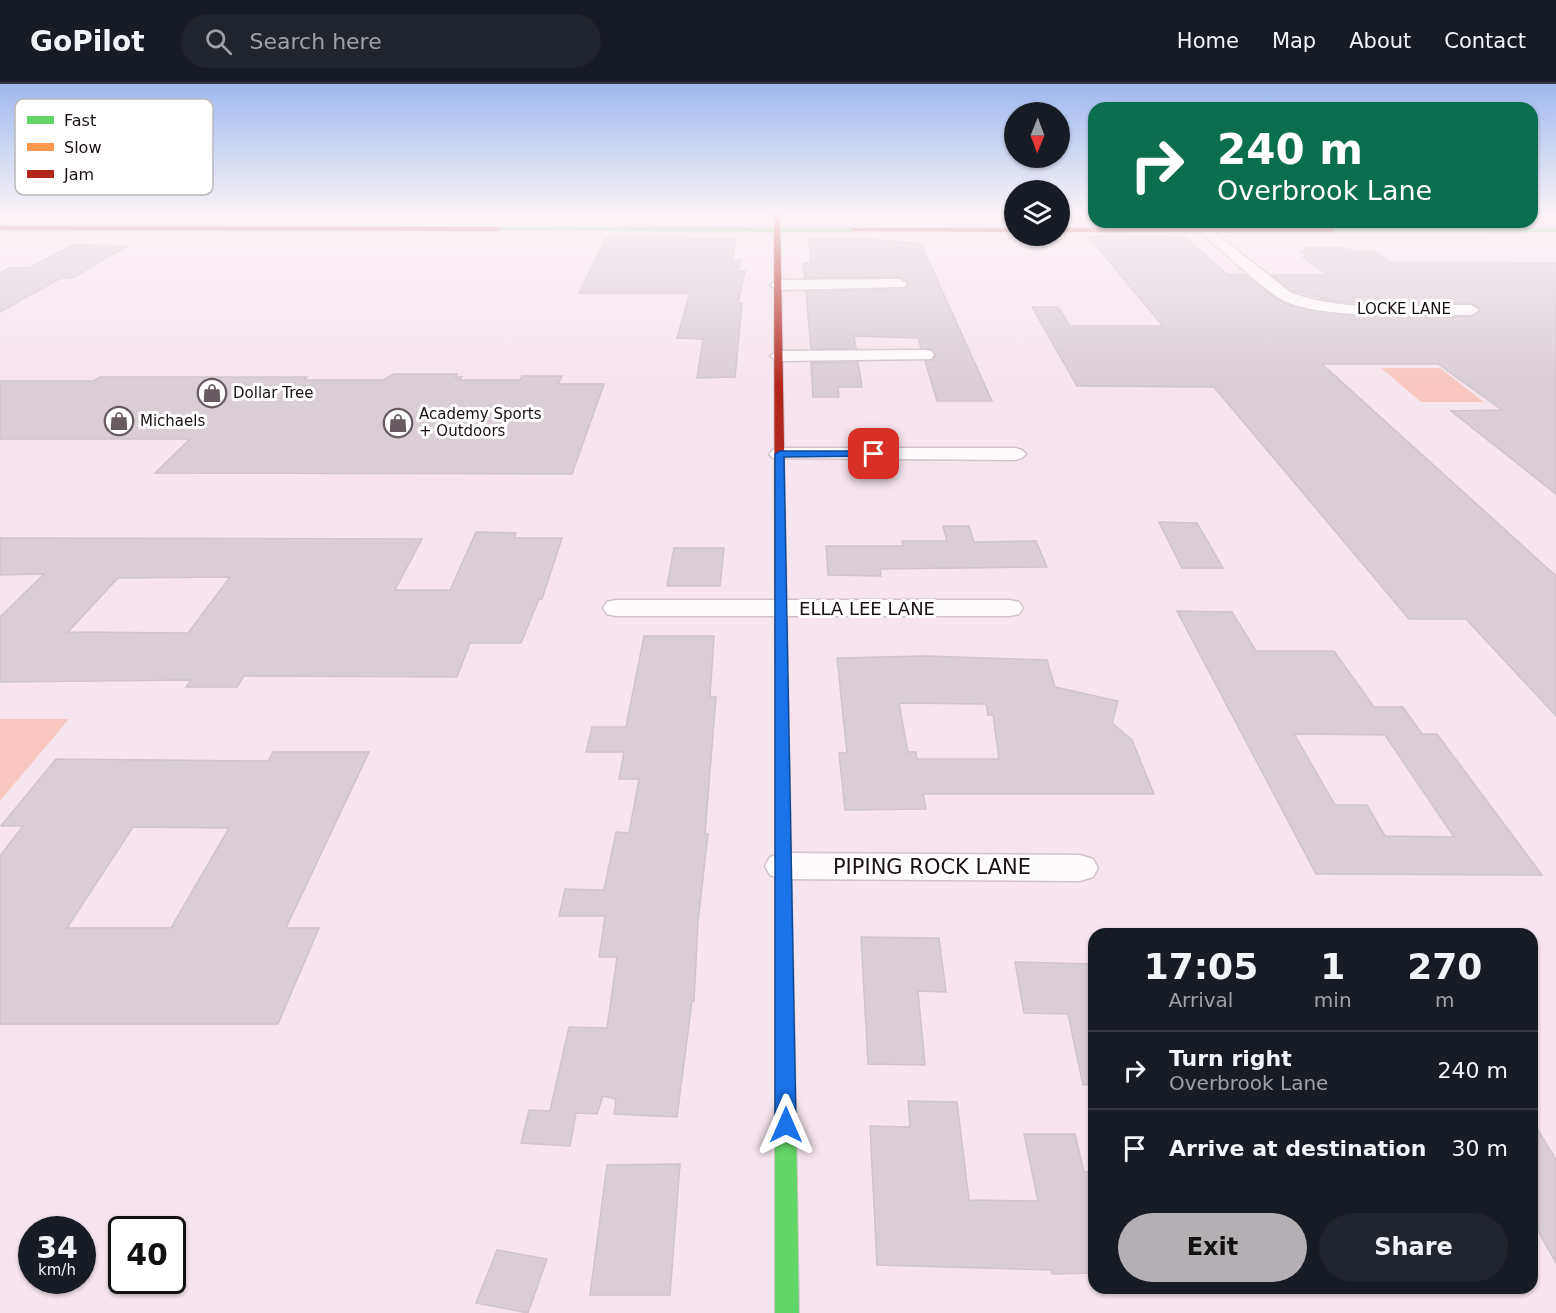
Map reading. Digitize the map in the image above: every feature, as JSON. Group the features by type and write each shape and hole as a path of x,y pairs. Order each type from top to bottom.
{"main road":[{"path":"778,270 787,1313"}],"street":[{"name":"LOCKE LANE","path":"1255,270 1285,295 1301,302 1350,309 1471,310"},
{"path":"778,285 899,284"},
{"path":"779,356 925,355"},
{"path":"780,454 1015,454"},
{"name":"ELLA LEE LANE","path":"616,608 1010,608"},
{"name":"PIPING ROCK LANE","path":"783,866 1080,868"}],"shaded area":[{"path":"1381,368 1440,368 1484,402 1421,402"},
{"path":"0,719 69,719 0,801"}],"building":[{"path":"5,270 85,270 72,278 61,278 0,312 0,273"},
{"path":"590,270 745,271 738,303 742,303 735,377 697,378 703,339 677,338 690,293 579,293"},
{"path":"804,270 933,270 992,401 937,401 925,361 933,360 936,355 931,349 921,348 918,338 854,336 856,348 811,349 806,292 904,289 909,284 899,277 805,278"},
{"path":"1117,270 1223,270 1227,274 1245,275 1278,300 1295,307 1343,315 1471,317 1481,309 1471,303 1379,304 1332,301 1291,290 1272,275 1327,275 1321,270 1556,270 1556,494 1451,411 1502,410 1438,364 1322,364 1556,576 1556,716 1466,619 1409,619 1214,387 1077,386 1032,307 1058,307 1070,326 1163,326"},
{"path":"858,362 862,387 838,387 839,397 813,397 811,363"},
{"path":"394,374 457,374 455,377 462,377 459,380 520,380 522,376 562,376 558,384 604,384 572,474 155,473 190,439 0,439 0,381 93,381 100,377 307,377 304,380 383,380"},
{"path":"1159,522 1197,523 1223,568 1182,568"},
{"path":"943,526 969,526 974,542 1036,541 1047,567 880,569 881,576 828,575 826,546 903,546 902,541 947,541"},
{"path":"476,532 516,533 514,538 562,538 542,599 539,599 521,643 470,643 457,677 244,676 237,687 186,687 191,680 0,682 0,617 44,574 0,575 0,538 422,539 395,590 450,590","holes":["230,577 188,633 68,632 118,578"]},
{"path":"674,548 724,548 720,586 667,586"},
{"path":"1177,611 1232,612 1256,651 1334,651 1374,707 1403,707 1422,734 1437,734 1542,875 1316,874","holes":["1294,734 1385,735 1454,837 1385,836 1367,805 1335,805"]},
{"path":"644,636 714,636 710,697 716,697 705,834 708,834 698,922 694,1001 692,1001 677,1117 614,1114 616,1099 603,1096 597,1114 576,1113 570,1146 521,1143 529,1110 550,1111 569,1027 607,1028 617,957 599,957 605,916 559,916 565,889 604,890 616,832 629,833 639,779 619,779 624,752 586,752 592,727 626,727"},
{"path":"925,656 1047,660 1055,687 1118,701 1112,723 1132,740 1154,794 923,794 926,809 845,810 839,753 847,753 837,658","holes":["899,703 986,704 988,715 993,715 999,759 917,759 916,752 908,752"]},
{"path":"273,752 369,752 286,928 319,928 278,1024 0,1024 0,856 23,826 1,826 56,759 268,761","holes":["133,827 229,828 171,928 67,928"]},
{"path":"861,937 939,938 946,992 918,991 925,1065 868,1064"},
{"path":"1015,962 1088,964 1088,1085 1083,1085 1068,1014 1024,1013"},
{"path":"908,1101 957,1102 969,1200 1038,1201 1024,1134 1075,1134 1084,1172 1088,1172 1088,1273 1052,1274 1052,1270 877,1265 870,1126 910,1127"},
{"path":"1538,1130 1556,1160 1556,1263 1538,1231"},
{"path":"680,1164 670,1295 590,1295 607,1165"},
{"path":"497,1250 547,1259 528,1313 476,1303"}],"traffic: fast":[{"path":"785,1051 787,1313"}],"traffic: slow":[{"path":"782,730 785,1051"}],"traffic: jam":[{"path":"778,270 782,730"}],"place":[{"name":"Dollar Tree","path":"212,393"},
{"name":"Michaels","path":"119,421"},
{"name":"Academy Sports + Outdoors","path":"398,423"}],"route":[{"path":"786,1125 780,454 874,454"}]}
